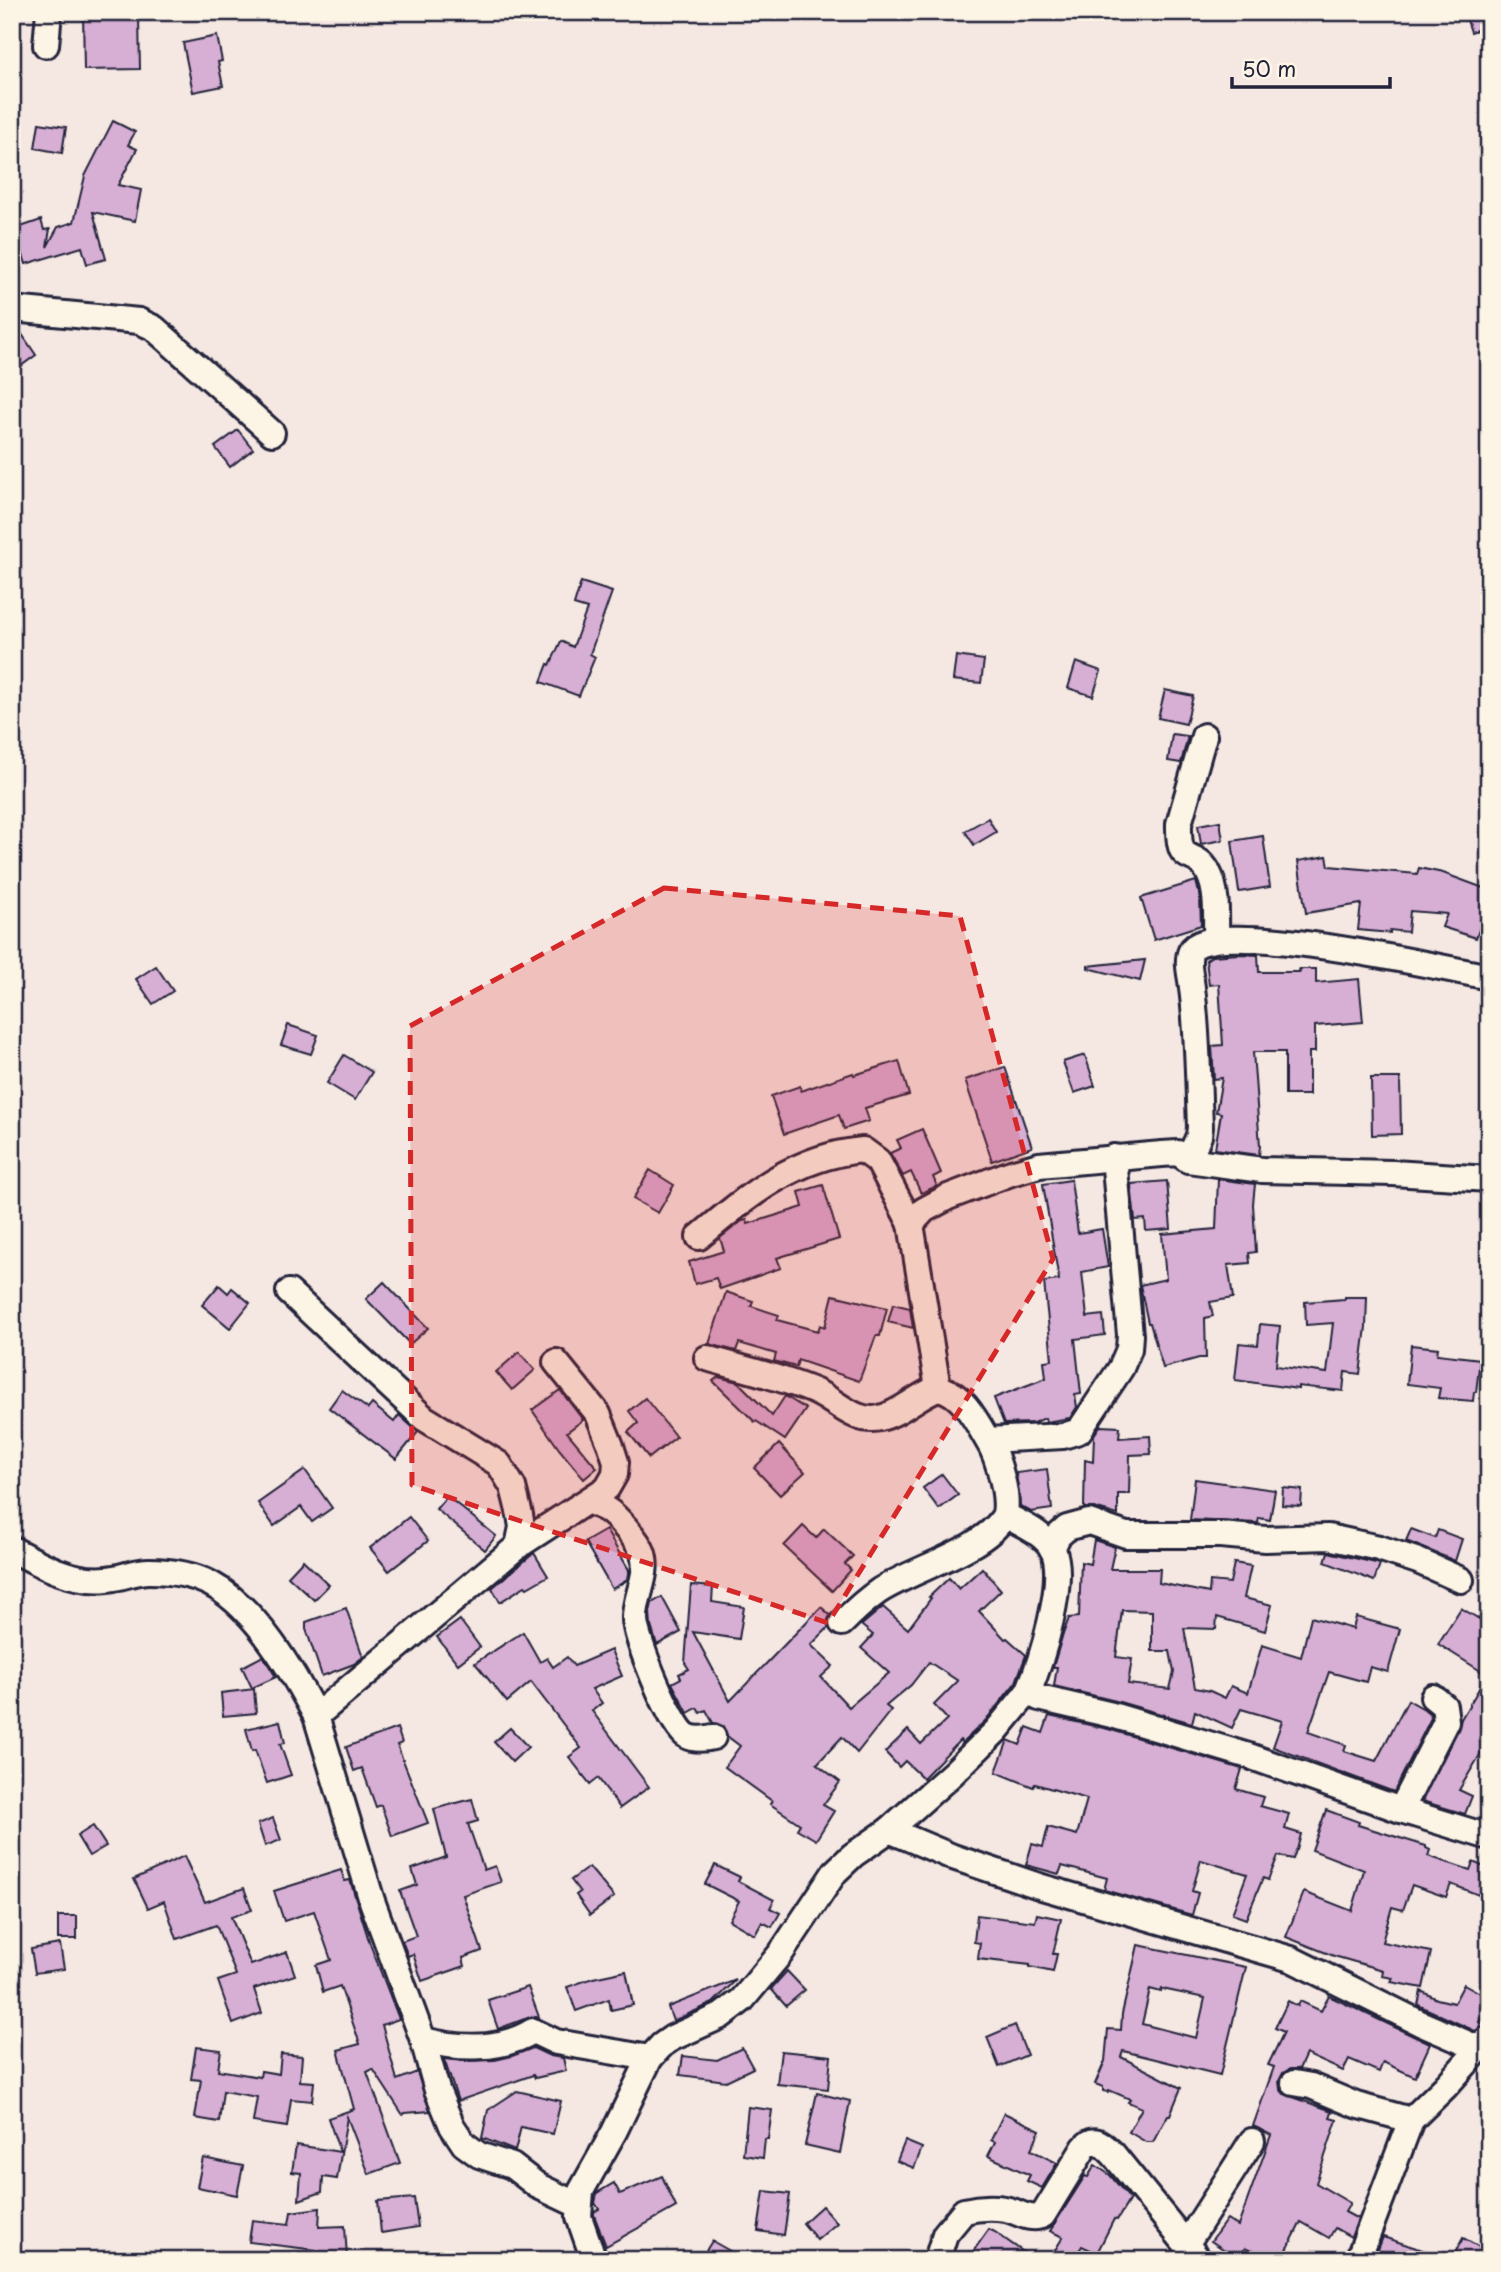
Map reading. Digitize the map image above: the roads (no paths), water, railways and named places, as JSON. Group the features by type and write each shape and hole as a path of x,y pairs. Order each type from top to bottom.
{"street":[{"path":"46,45 49,12"},
{"path":"12,309 139,321 154,328 272,433"},
{"path":"1204,736 1179,824 1179,839 1185,856 1198,860 1211,879 1216,912 1216,938"},
{"path":"1188,1160 1199,1136 1200,1127 1196,1019 1190,956 1195,945 1216,938 1277,939 1489,977"},
{"path":"699,1237 744,1199 779,1176 814,1162 863,1150 878,1161 911,1224 938,1388"},
{"path":"911,1224 924,1210 948,1197 1011,1173 1039,1166 1114,1157 1178,1153 1188,1160 1262,1170 1489,1179"},
{"path":"988,1440 1063,1436 1079,1431 1121,1367 1129,1349 1130,1335 1114,1157"},
{"path":"289,1292 424,1418 499,1464 513,1487 520,1515 522,1527 518,1546"},
{"path":"707,1358 818,1392 862,1418 881,1418 927,1392 938,1388 946,1389 974,1417 995,1451 1004,1485 1005,1515 995,1529 972,1544 880,1591 842,1623"},
{"path":"316,1716 518,1546 607,1488 615,1474 616,1462 598,1414 556,1362"},
{"path":"588,1501 609,1511 643,1553 645,1571 634,1619 637,1636 668,1710 680,1730 687,1735 696,1739 713,1737"},
{"path":"594,2260 579,2217 581,2191 650,2059 672,2038 721,2016 741,2000 781,1953 835,1872 853,1855 890,1830 996,1731 1028,1692 1037,1673 1052,1617 1058,1566 1052,1549 1038,1534 1005,1515"},
{"path":"1052,1549 1058,1536 1067,1528 1089,1522 1126,1535 1221,1535 1265,1539 1328,1536 1379,1548 1461,1580"},
{"path":"12,1549 37,1563 77,1578 107,1579 146,1571 178,1572 211,1584 264,1630 316,1716 372,1901 452,2126 464,2144 479,2155 512,2166 538,2186 578,2205"},
{"path":"1028,1692 1039,1698 1112,1715 1249,1756 1401,1810 1489,1837"},
{"path":"1401,1810 1446,1721 1444,1706 1433,1697"},
{"path":"890,1830 953,1857 1042,1887 1292,1959 1422,2024 1484,2044 1411,2120 1358,2260"},
{"path":"423,2040 445,2046 497,2046 533,2031 556,2042 650,2059"},
{"path":"1294,2083 1311,2086 1356,2105 1411,2120"},
{"path":"937,2260 945,2234 964,2211 993,2208 1006,2209 1033,2218 1043,2215 1084,2148 1096,2140 1113,2154 1193,2252 1252,2141"}]}
